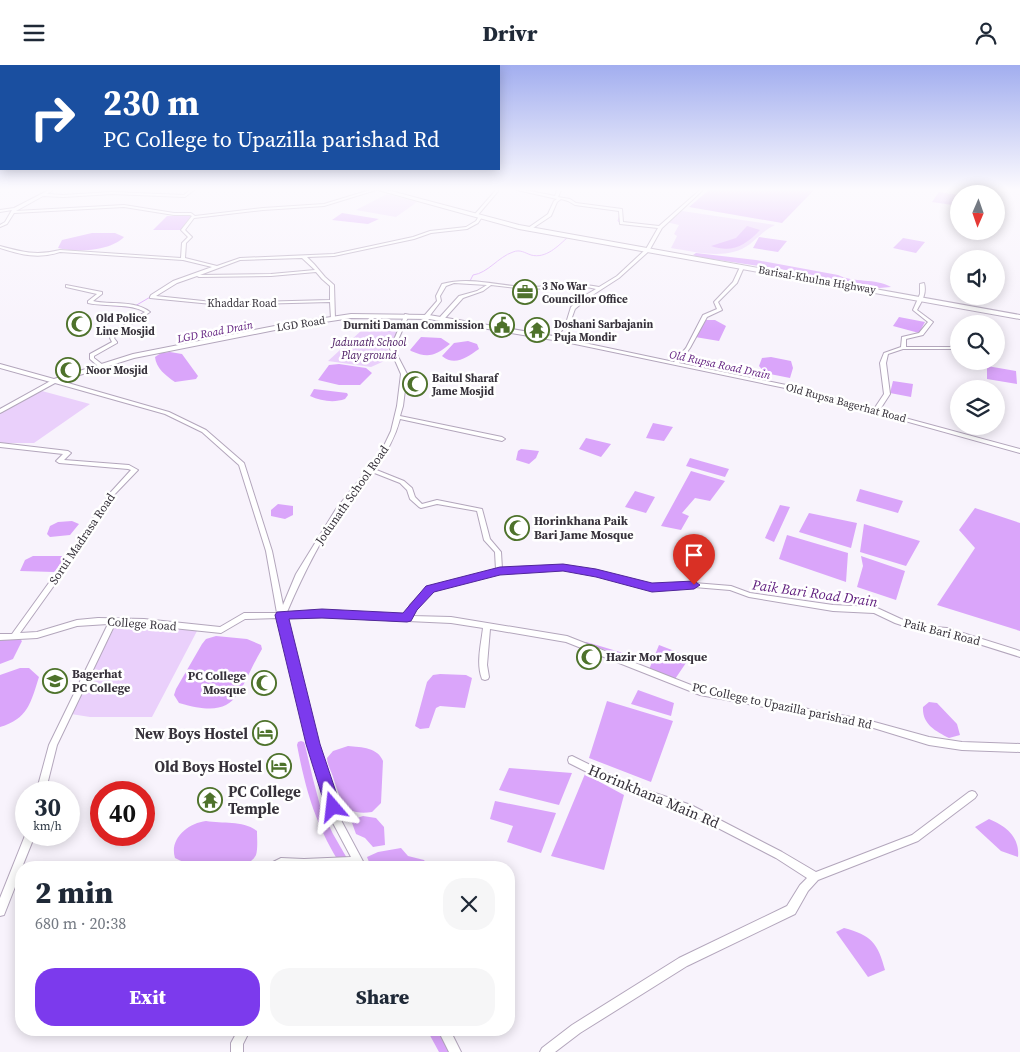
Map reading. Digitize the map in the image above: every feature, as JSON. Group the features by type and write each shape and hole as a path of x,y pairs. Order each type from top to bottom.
{"highway":[{"name":"Barisal-Khulna Highway","path":"570,236 1020,317"}],"main road":[{"name":"LGD Road","path":"54,381 100,365 206,341 333,319 407,315 442,318 553,338"},
{"path":"0,366 54,381"}],"street":[{"path":"183,259 184,243 189,236"},
{"name":"Khaddar Road","path":"332,301 214,303 153,296 169,285 240,259 334,255 419,236"},
{"path":"553,338 569,320 573,308 618,277 648,250 655,236"},
{"path":"0,247 29,256 47,256 60,251 183,259 216,267"},
{"path":"303,257 316,265 320,278 332,285 333,319"},
{"path":"676,363 688,348 705,315 720,310 716,302 735,282 742,267"},
{"path":"191,276 271,275 318,271"},
{"path":"426,317 439,301 438,296 444,285 454,282 490,284 525,289 588,286 598,289"},
{"path":"442,318 453,309 458,298 468,294 480,293 490,284"},
{"path":"903,348 904,338 921,334 931,322 915,310 921,299 922,284"},
{"path":"68,286 100,293 90,302 98,305 146,309 148,312 115,333 112,338 115,342 92,355 92,358 100,365"},
{"name":"Jodunath School Road","path":"281,615 300,574 318,543 369,469 383,454 394,431 404,374 392,349 407,315"},
{"name":"Old Rupsa Bagerhat Road","path":"553,338 791,388 1020,451"},
{"path":"876,411 887,394 883,363 886,353 903,348 950,348"},
{"path":"0,411 54,381 167,413 204,431 242,464 269,551 281,615 313,744 338,823 358,861"},
{"path":"397,417 502,439"},
{"name":"Sorui Madrasa Road","path":"0,445 68,453 59,461 129,467 135,470 112,494 71,557 14,636"},
{"path":"369,469 402,482 410,489 412,498 421,506 437,502 480,510 487,540 498,552 499,569"},
{"name":"Paik Bari Road","path":"407,618 413,607 430,589 500,571 563,567 652,587 694,585 731,588 749,595 833,608 875,610 898,621 922,629 947,631 1020,654"},
{"name":"PC College to Upazilla parishad Rd","path":"281,615 322,614 407,618 487,626 567,639 700,692 867,723 929,741 962,747 1020,748"},
{"name":"College Road","path":"0,637 37,635 77,623 113,621 221,630 244,616 281,615"},
{"path":"43,781 53,745 113,621"},
{"path":"484,677 483,665 487,626"},
{"name":"Horinkhana Main Rd","path":"572,760 628,788 688,808 779,855 815,877"},
{"path":"546,1052 576,1029 683,962 791,910 804,888 815,877 915,838 972,795"},
{"path":"22,861 27,846"},
{"path":"0,911 15,884"},
{"path":"237,1052 237,1043 241,1036"},
{"path":"447,1036 455,1052"}],"green space":[{"path":"677,236 759,236 741,249 722,254 671,248"},
{"name":"Jadunath School Play ground","path":"362,330 398,331 388,350 391,358 371,367 328,361"},
{"path":"42,391 90,404 34,443 0,443 0,414"},
{"path":"119,623 197,631 152,717 90,717 71,714 115,626"}],"shaded area":[{"path":"79,236 124,237 111,245 92,250 65,250 58,248 62,240"},
{"path":"738,236 753,236 738,247 725,249 711,246"},
{"path":"759,237 787,241 778,252 753,248"},
{"path":"903,238 925,242 916,253 893,248"},
{"path":"696,253 756,260 838,275 850,279 878,282 891,287 879,288 693,255"},
{"path":"899,317 925,322 919,333 893,326"},
{"path":"705,320 715,320 726,326 719,341 695,337"},
{"path":"421,337 441,338 450,344 432,355 423,355 411,351"},
{"path":"468,341 477,344 479,349 465,358 456,361 442,356 454,343"},
{"path":"161,353 182,354 198,376 196,379 175,382 162,371 157,365 155,357"},
{"path":"771,357 791,361 793,368 790,378 765,373 759,366 762,358"},
{"path":"339,364 366,368 372,373 360,385 339,385 318,380 329,365"},
{"path":"1005,369 1016,371 1017,384 1005,382 1005,380 987,379 987,370"},
{"path":"893,381 913,384 911,397 890,393"},
{"path":"314,389 347,393 348,395 345,399 341,400 323,400 310,396"},
{"path":"653,423 673,427 664,441 646,438"},
{"path":"586,438 611,444 601,457 579,449"},
{"path":"521,449 539,451 536,458 529,464 516,460 518,451"},
{"path":"690,458 729,469 725,477 686,466"},
{"path":"691,471 725,481 710,501 695,498 682,513 689,516 681,530 661,526"},
{"path":"860,489 903,501 898,513 856,501"},
{"path":"635,491 655,497 646,513 625,507"},
{"path":"278,504 293,506 293,515 285,519 271,516 271,510"},
{"path":"780,505 790,507 774,542 765,538"},
{"path":"975,508 1020,523 1020,631 937,605 975,548 959,530"},
{"path":"809,513 857,523 851,548 799,532"},
{"path":"72,521 79,524 70,535 50,537 47,534 50,526 58,522"},
{"path":"864,524 920,541 906,566 860,552"},
{"path":"787,535 848,553 846,582 779,559"},
{"path":"33,556 62,556 63,562 54,572 20,571 25,560"},
{"path":"861,556 905,571 896,600 857,587 863,566"},
{"path":"216,636 247,639 261,645 262,649 240,690 234,699 225,705 214,708 199,708 179,703 174,695 176,689 202,644 206,639"},
{"path":"19,638 22,641 13,659 0,664 0,639"},
{"path":"659,645 690,657 673,682 648,672"},
{"path":"20,668 29,668 39,677 31,702 17,719 0,727 0,675"},
{"path":"433,675 466,675 472,678 465,708 440,706 436,708 429,728 420,729 415,726 427,682"},
{"path":"638,690 674,703 671,716 631,704"},
{"path":"607,701 673,721 651,782 589,758"},
{"path":"929,702 937,703 957,724 960,735 949,738 930,726 923,713 923,707"},
{"path":"348,746 373,751 383,761 381,803 372,812 362,813 349,809 338,793 327,758 333,751"},
{"path":"509,768 572,773 559,805 499,790"},
{"path":"585,774 624,795 604,870 551,856"},
{"path":"495,801 556,813 541,853 507,842 513,826 490,819"},
{"path":"363,816 376,818 384,827 385,845 373,847 365,838 356,834 351,820"},
{"path":"989,819 1011,833 1017,844 1018,857 1001,851 975,827"},
{"path":"199,822 246,825 257,831 256,855 251,861 181,861 175,858 174,851 177,838"},
{"path":"401,848 408,856 425,861 369,861 367,857 378,852"},
{"path":"844,928 861,934 872,941 885,970 868,977 836,932"}],"waterway":[{"path":"469,283 473,275 478,274 508,254 518,251 536,256 542,255 551,251 568,237"},
{"path":"307,257 320,256"},
{"path":"311,261 318,269"},
{"path":"135,306 152,296"},
{"path":"94,304 138,308"},
{"path":"64,376 79,371"},
{"path":"586,643 650,662"},
{"path":"301,745 317,809 329,837 343,861"},
{"path":"436,1036 445,1052"}],"place":[{"name":"3 No War Councillor Office","path":"525,292"},
{"name":"Old Police Line Mosjid","path":"79,324"},
{"name":"Durniti Daman Commission","path":"502,325"},
{"name":"Doshani Sarbajanin Puja Mondir","path":"537,330"},
{"name":"Noor Mosjid","path":"68,370"},
{"name":"Baitul Sharaf Jame Mosjid","path":"415,384"},
{"name":"Horinkhana Paik Bari Jame Mosque","path":"517,528"},
{"name":"Hazir Mor Mosque","path":"589,657"},
{"name":"Bagerhat PC College","path":"55,681"},
{"name":"PC College Mosque","path":"264,683"},
{"name":"New Boys Hostel","path":"265,733"},
{"name":"Old Boys Hostel","path":"279,766"},
{"name":"PC College Temple","path":"210,800"}],"route":[{"path":"333,807 313,744 281,615 322,614 407,618 413,607 430,589 500,571 563,567 652,587 664,588 694,585"}],"water label":[{"name":"LGD Road Drain","path":"215,332"},
{"name":"Old Rupsa Road Drain","path":"720,365"},
{"name":"Paik Bari Road Drain","path":"815,593"}]}
